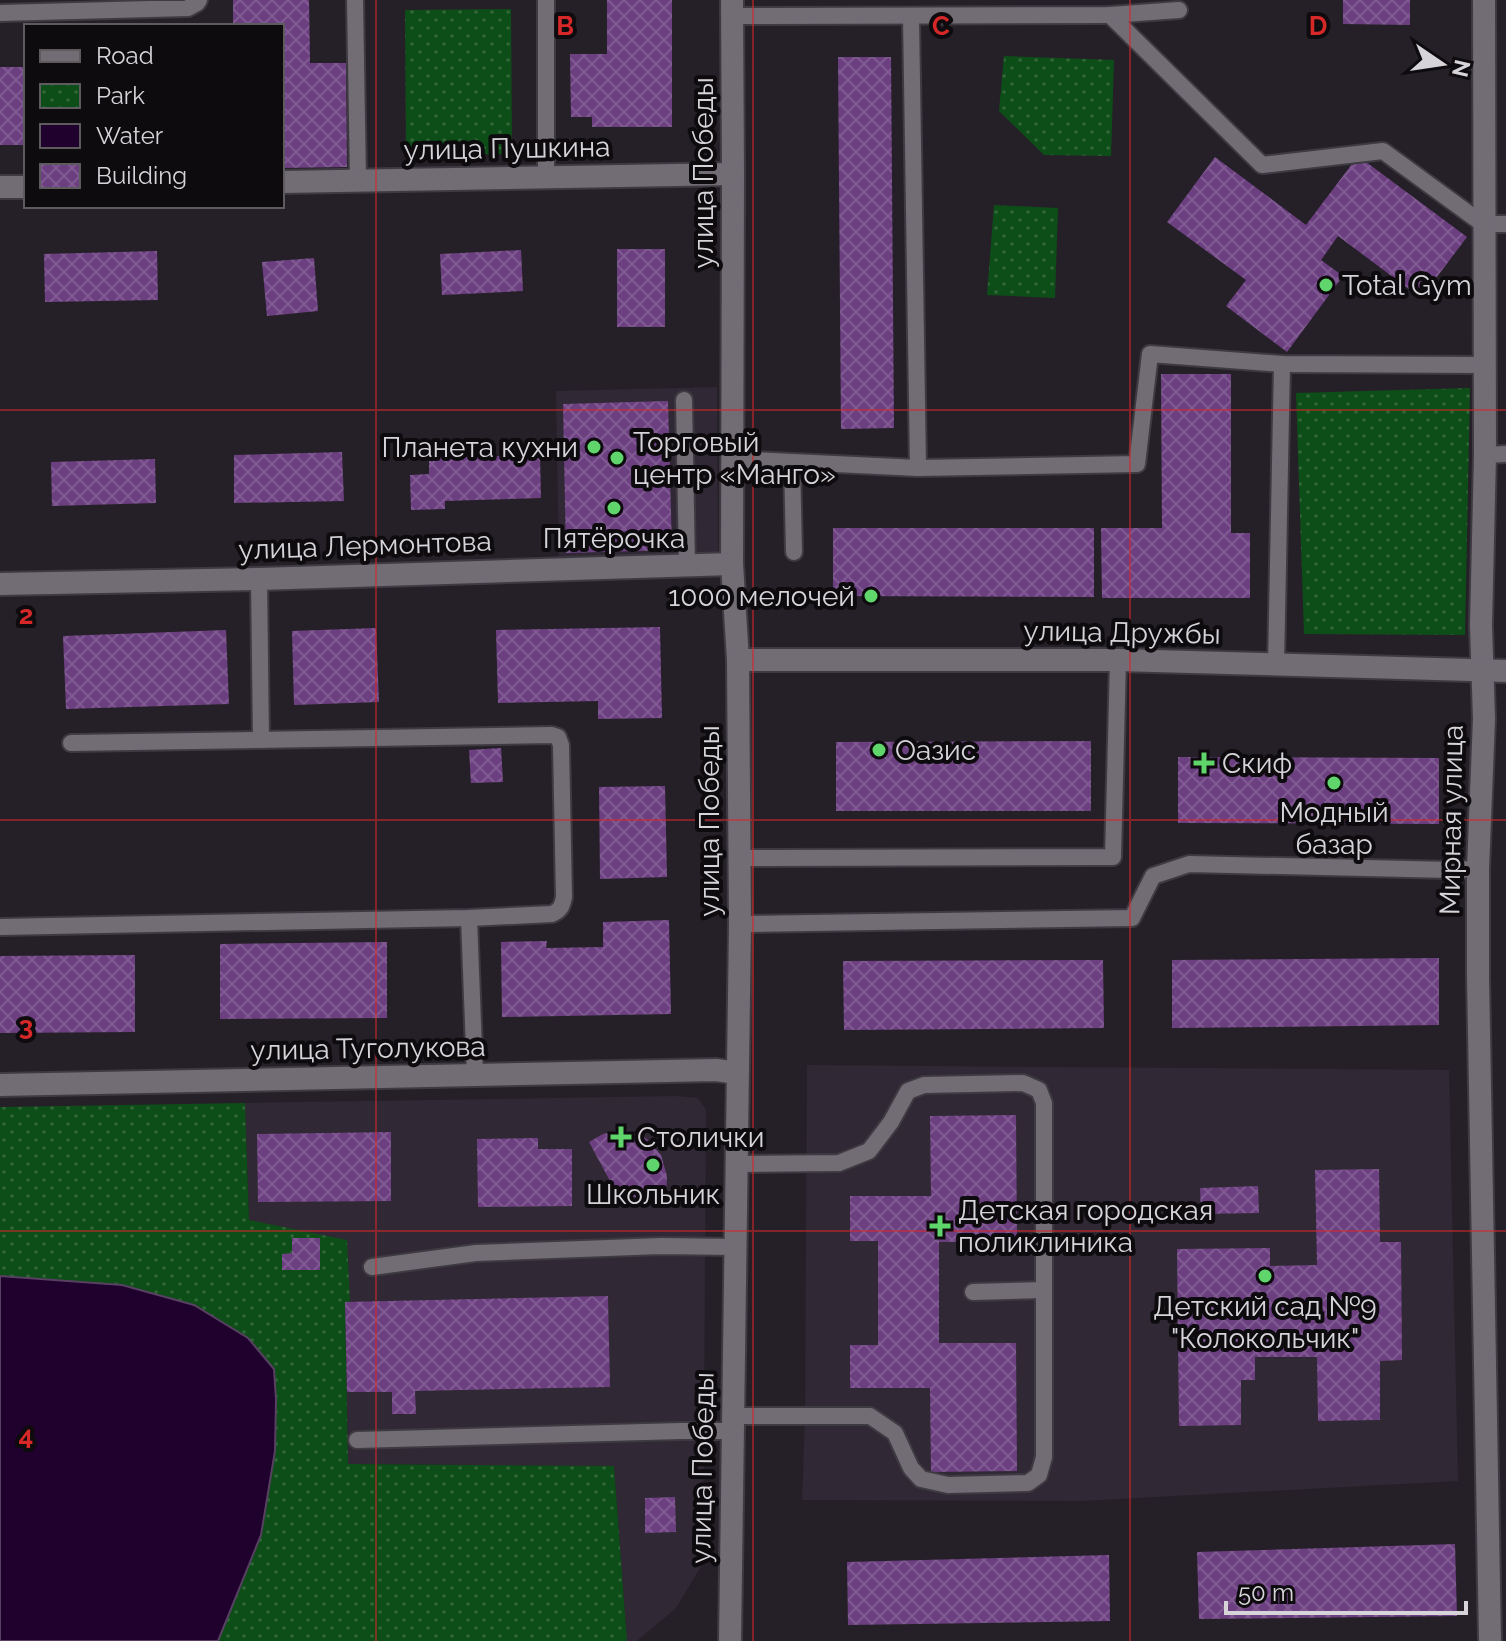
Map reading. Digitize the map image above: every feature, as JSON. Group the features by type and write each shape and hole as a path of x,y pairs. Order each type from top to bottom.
{"street":[{"name":"Мирная улица","path":"1484,0 1495,224 1485,365 1496,455 1481,625 1484,719 1478,869 1490,1641"},
{"name":"улица Победы","path":"730,1641 740,924 738,660 732,564 732,8"},
{"name":"улица Пушкина","path":"284,182 733,174"},
{"path":"0,187 24,187"},
{"name":"улица Лермонтова","path":"0,584 732,564"},
{"name":"улица Дружбы","path":"738,660 1118,660 1506,671"},
{"name":"улица Туголукова","path":"0,1085 716,1070 737,1073"}],"lane":[{"path":"0,13 188,8 199,0"},
{"path":"355,0 358,181"},
{"path":"546,0 546,177"},
{"path":"732,8 911,16 1110,15 1179,10"},
{"path":"1110,15 1262,165 1383,151 1495,224"},
{"path":"911,16 918,468"},
{"path":"733,459 918,468 1137,464 1150,354 1282,364 1485,365"},
{"path":"1276,665 1282,364"},
{"path":"684,400 687,565"},
{"path":"792,462 794,552"},
{"path":"259,579 261,740"},
{"path":"740,858 1113,857 1118,660"},
{"path":"0,927 469,918 560,911 564,897 562,760 558,737 71,743"},
{"path":"740,924 1132,918 1153,876 1189,864 1478,869"},
{"path":"469,918 475,1076"},
{"path":"357,1440 681,1431 733,1424 870,1416 895,1433 911,1468 921,1479 948,1485 1028,1483 1039,1475 1044,1457 1044,1103 1039,1090 1023,1083 924,1085 908,1091 891,1122 869,1151 839,1163 736,1164"},
{"path":"372,1267 476,1253 661,1246 735,1247"},
{"path":"973,1292 1044,1290"}],"shaded area":[{"path":"717,387 718,557 559,561 556,391"},
{"path":"807,1065 1449,1070 1458,1481 1081,1501 802,1500"},
{"path":"698,1098 706,1110 703,1563 676,1608 637,1641 627,1641 614,1466 348,1464 345,1302 349,1302 249,1220 245,1103"}],"green space":[{"path":"511,9 512,154 406,155 405,10"},
{"path":"1004,56 1114,60 1111,156 1044,155 999,111"},
{"path":"994,205 1058,208 1055,298 987,295"},
{"path":"1470,388 1465,635 1304,634 1296,393"},
{"path":"245,1103 249,1220 347,1240 350,1302 345,1302 348,1464 614,1466 627,1641 218,1641 261,1535 275,1451 276,1400 122,1285 0,1276 0,1107"}],"water":[{"path":"0,1276 122,1285 194,1305 248,1338 274,1369 275,1451 261,1535 218,1641 0,1641"}],"building":[{"path":"233,0 309,0 310,63 346,63 347,167 284,168 284,24 233,24"},
{"path":"607,0 672,0 672,127 592,127 592,117 571,117 570,54 607,54"},
{"path":"1343,0 1410,0 1410,25 1343,24"},
{"path":"838,57 891,57 894,428 841,429"},
{"path":"0,67 24,67 24,145 0,145"},
{"path":"1358,156 1467,237 1421,298 1338,236 1321,260 1343,276 1287,352 1226,306 1246,280 1167,222 1215,157 1306,225"},
{"path":"617,249 665,249 665,327 617,327"},
{"path":"521,250 523,291 442,295 440,254"},
{"path":"157,251 158,300 45,302 44,254"},
{"path":"314,258 318,311 267,316 262,262"},
{"path":"1161,374 1231,374 1231,533 1250,533 1250,598 1102,598 1101,528 1162,528"},
{"name":"Торговый центр «Манго»","path":"668,401 672,550 566,553 563,404"},
{"path":"342,452 344,501 234,503 234,455"},
{"path":"540,455 541,498 445,501 445,509 411,510 410,475 429,474 429,458"},
{"path":"155,459 156,503 52,506 51,462"},
{"path":"833,528 1094,528 1094,597 833,596"},
{"path":"660,627 662,718 598,719 598,701 498,703 496,630"},
{"path":"376,628 379,702 294,705 292,631"},
{"path":"226,630 229,704 66,709 63,636"},
{"path":"1091,741 1091,811 836,811 836,742"},
{"path":"501,748 503,782 471,783 469,750"},
{"path":"1178,757 1439,758 1439,824 1178,823"},
{"path":"665,786 667,877 600,879 599,787"},
{"path":"669,920 671,1014 502,1017 501,942 547,941 546,948 603,947 603,922"},
{"path":"387,942 387,1018 220,1019 220,944"},
{"path":"135,955 135,1032 0,1033 0,956"},
{"path":"1439,958 1439,1025 1172,1028 1172,960"},
{"path":"1103,960 1104,1028 844,1030 843,961"},
{"path":"1016,1115 1017,1241 939,1242 939,1343 1016,1343 1017,1471 931,1472 930,1388 850,1388 850,1345 878,1345 878,1241 850,1241 850,1196 931,1196 930,1116"},
{"path":"623,1130 646,1138 661,1155 667,1176 666,1198 619,1197 622,1204 593,1202 610,1181 589,1142 603,1134"},
{"path":"391,1132 391,1201 258,1202 257,1134"},
{"path":"538,1138 538,1149 572,1149 572,1206 478,1207 477,1139"},
{"path":"1379,1169 1380,1242 1401,1242 1402,1360 1380,1361 1380,1420 1318,1421 1317,1357 1255,1357 1255,1380 1241,1380 1241,1425 1179,1426 1177,1249 1270,1248 1270,1266 1317,1265 1315,1170"},
{"path":"1258,1186 1259,1213 1201,1214 1200,1188"},
{"path":"292,1238 320,1238 320,1270 282,1270 282,1254 292,1253"},
{"path":"608,1296 610,1387 415,1391 416,1414 392,1414 392,1392 347,1392 345,1302"},
{"path":"675,1497 676,1532 645,1533 645,1498"},
{"path":"1455,1544 1457,1616 1199,1619 1197,1552"},
{"path":"1109,1555 1110,1621 848,1625 847,1562"}],"place":[{"name":"Total Gym","path":"1326,285"},
{"name":"Планета кухни","path":"594,447"},
{"name":"Торговый центр «Манго»","path":"617,458"},
{"name":"Пятёрочка","path":"614,508"},
{"name":"1000 мелочей","path":"871,596"},
{"name":"Оазис","path":"879,750"},
{"name":"Скиф","path":"1204,763"},
{"name":"Модный базар","path":"1334,783"},
{"name":"Столички","path":"621,1137"},
{"name":"Школьник","path":"653,1165"},
{"name":"Детская городская поликлиника","path":"940,1226"},
{"name":"Детский сад №9 \"Колокольчик\"","path":"1265,1276"}]}
